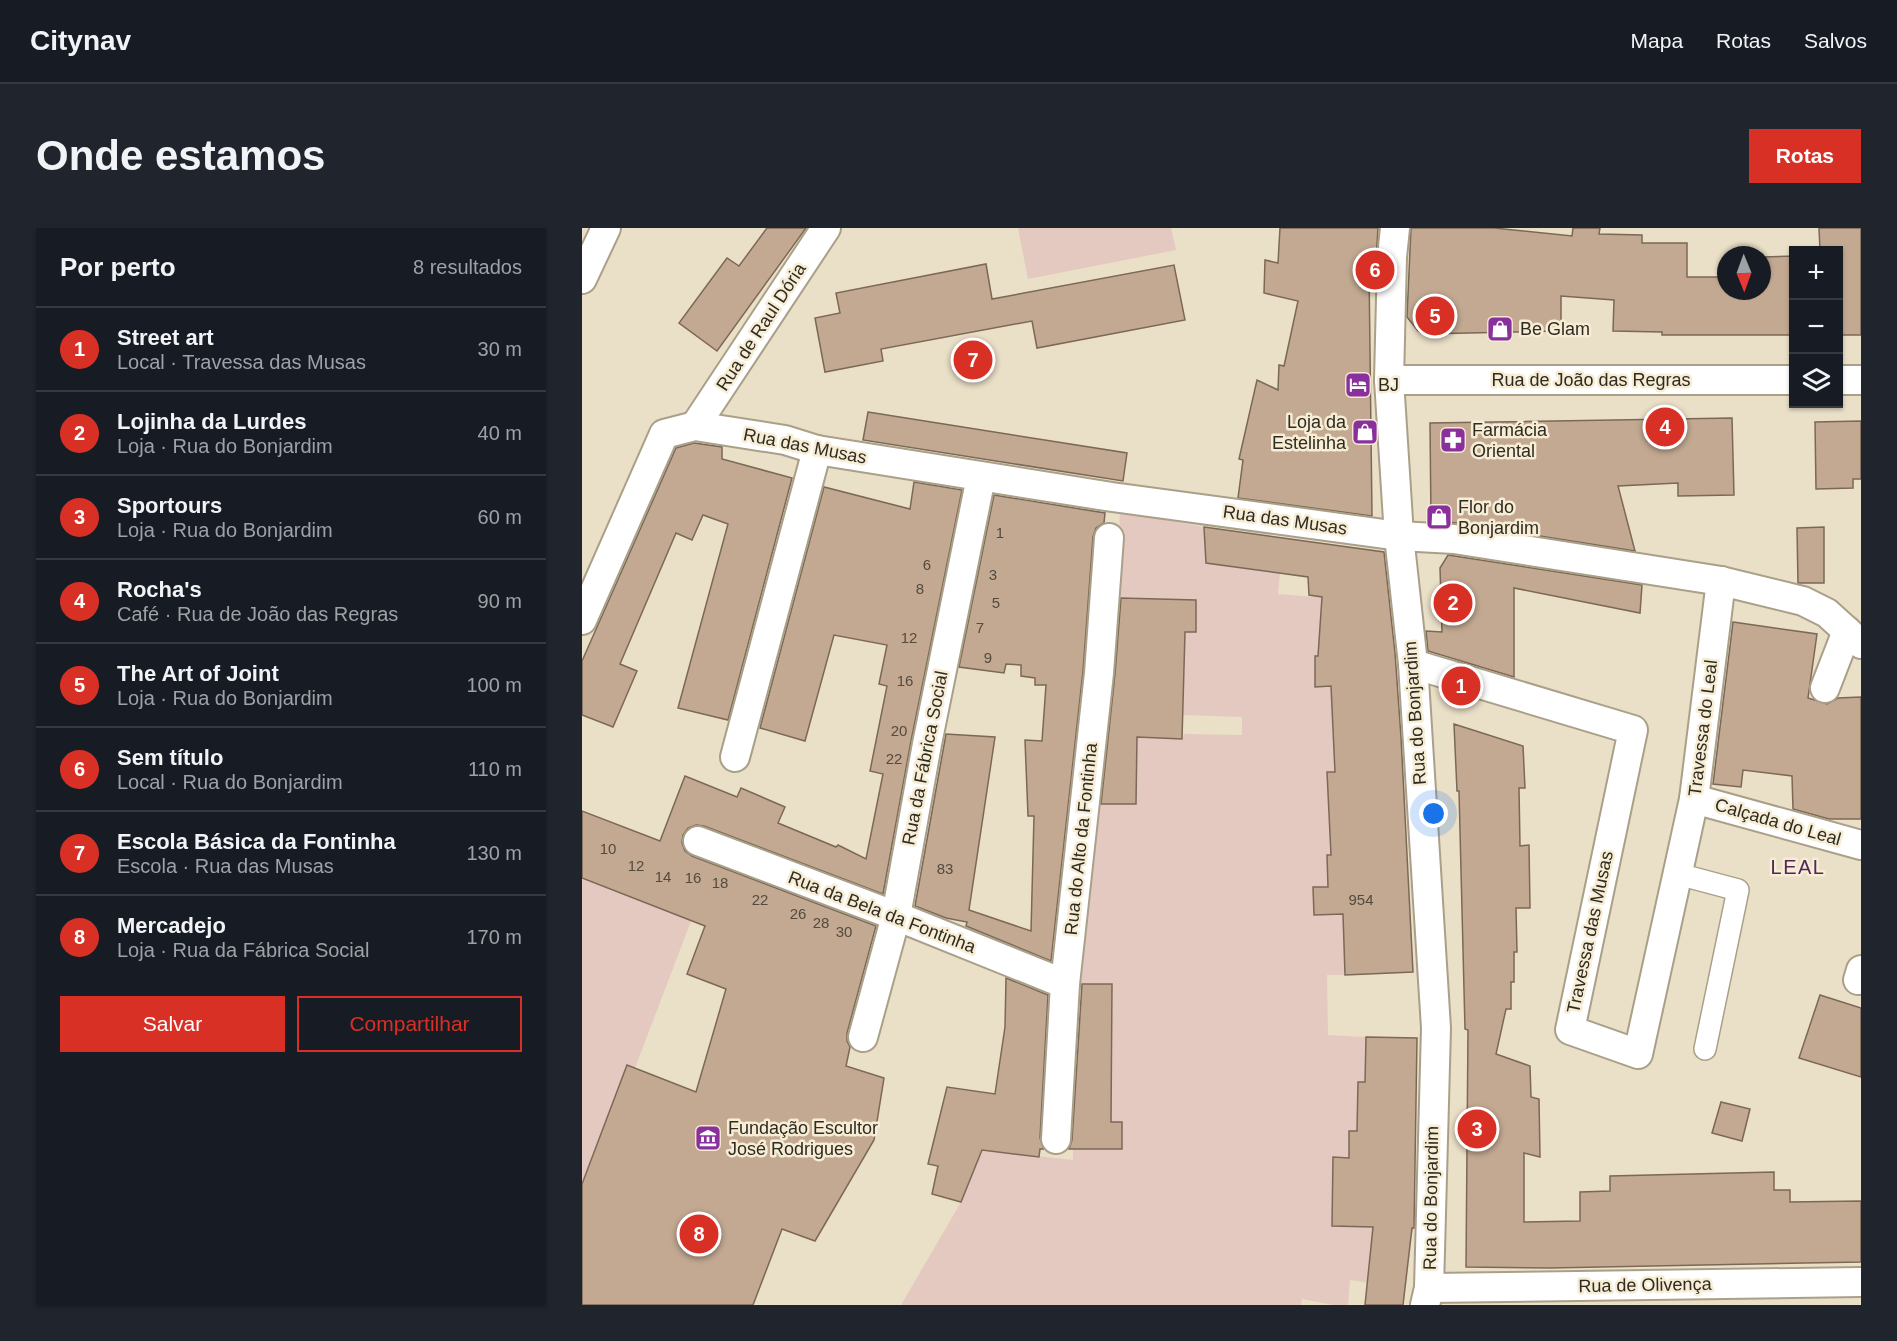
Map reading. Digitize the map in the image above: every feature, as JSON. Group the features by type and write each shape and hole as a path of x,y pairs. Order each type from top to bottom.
{"street":[{"path":"582,279 606,228"},
{"name":"Rua de Raul Dória","path":"695,426 826,228"},
{"name":"Rua do Bonjardim","path":"1395,228 1392,257 1389,380 1399,536 1413,664 1436,1028 1427,1297"},
{"name":"Rua de João das Regras","path":"1389,380 1789,380"},
{"path":"1843,380 1861,380"},
{"path":"582,620 664,434 695,426"},
{"name":"Rua das Musas","path":"695,426 785,440 817,450 1112,497 1399,536 1454,539 1721,581 1803,601 1827,614 1854,638"},
{"path":"735,758 817,450"},
{"name":"Rua da Fábrica Social","path":"863,1037 896,916 927,744 981,477"},
{"name":"Rua do Alto da Fontinha","path":"1056,1139 1065,984 1099,673 1109,538"},
{"name":"Travessa do Leal","path":"1678,874 1694,799 1721,581"},
{"path":"1825,688 1854,638"},
{"name":"Travessa das Musas","path":"1413,664 1633,730 1570,1030 1638,1054 1678,874"},
{"name":"Calçada do Leal","path":"1694,799 1861,845"},
{"name":"Rua da Bela da Fontinha","path":"698,841 896,916 1065,984"},
{"path":"1678,874 1737,890 1705,1049"},
{"name":"Rua de Olivença","path":"1427,1297 1861,1281"}],"shaded area":[{"path":"1018,228 1171,228 1176,250 1028,279"},
{"path":"1120,512 1204,527 1206,560 1233,567 1280,573 1278,594 1327,598 1318,656 1315,656 1315,686 1345,686 1346,711 1332,712 1333,726 1358,770 1327,772 1330,846 1375,854 1327,855 1328,881 1408,879 1409,884 1313,888 1314,915 1343,914 1345,975 1327,975 1328,1035 1366,1037 1365,1082 1357,1131 1349,1131 1349,1158 1333,1158 1332,1226 1414,1228 1404,1288 1350,1280 1348,1305 1333,1305 1302,1299 1301,1305 901,1305 961,1202 982,1150 1073,1160 1073,1149 1122,1148 1111,1122 1112,984 1076,984 1098,804 1136,804 1137,741 1106,742 1106,736 1182,739 1184,734 1242,735 1242,717 1183,715 1185,632 1196,632 1196,600 1116,597"},
{"path":"582,878 691,921 635,1068 627,1065 582,1184"}],"building":[{"path":"767,228 806,228 717,351 679,323 727,258 739,266"},
{"path":"1280,228 1378,228 1375,276 1369,269 1372,516 1238,498 1243,460 1239,459 1257,380 1278,390 1279,365 1284,366 1298,301 1264,293 1265,260 1278,263"},
{"path":"1411,228 1494,228 1572,236 1573,228 1600,228 1599,234 1642,235 1642,243 1687,243 1687,277 1717,277 1717,300 1771,300 1771,257 1789,256 1789,335 1662,335 1662,332 1613,331 1614,300 1561,296 1561,331 1423,334 1407,317"},
{"path":"1819,228 1861,228 1861,335 1843,335 1843,246 1820,246"},
{"path":"986,264 992,299 1174,265 1185,320 1037,348 1032,321 881,349 883,361 825,372 815,318 840,313 836,293"},
{"path":"868,412 1127,453 1123,481 863,440"},
{"path":"1732,418 1734,495 1678,496 1678,483 1618,486 1635,551 1457,523 1431,521 1430,423"},
{"path":"1861,421 1861,479 1853,479 1853,488 1816,489 1815,422"},
{"path":"694,443 722,447 722,459 792,478 728,720 678,708 728,524 703,515 692,540 676,533 620,664 637,671 613,727 582,715 582,661 676,448"},
{"path":"914,482 962,490 911,741 883,894 704,826 696,825 688,828 683,835 682,843 685,851 692,856 876,926 847,1033 850,1047 846,1066 884,1078 874,1140 815,1241 782,1229 753,1305 582,1305 582,1184 627,1065 696,1092 726,989 687,974 705,926 582,878 582,811 660,841 685,776 737,797 741,788 785,807 778,823 836,847 838,845 866,859 883,774 870,771 887,686 879,684 887,645 834,635 805,741 760,728 824,487 910,509"},
{"path":"994,495 1105,513 1104,523 1096,528 1093,537 1083,671 1051,961 966,926 967,922 946,918 915,906 946,734 995,737 969,910 1031,931 1034,816 1028,816 1025,740 1042,741 1046,685 1035,685 1035,678 1021,676 1021,665 1006,664 1004,673 959,667"},
{"path":"1204,527 1384,552 1401,737 1413,972 1345,975 1343,914 1314,915 1313,887 1328,887 1327,855 1331,855 1327,772 1335,772 1331,686 1315,687 1315,656 1318,656 1322,597 1309,595 1308,577 1206,563"},
{"path":"1824,527 1824,583 1798,583 1797,528"},
{"path":"1448,555 1642,585 1640,613 1514,588 1514,677 1428,651 1426,631 1442,632 1440,568"},
{"path":"1121,598 1196,600 1196,632 1185,632 1182,739 1137,737 1136,804 1101,804 1115,674"},
{"path":"1733,622 1817,634 1808,698 1827,704 1838,698 1861,697 1861,819 1829,819 1793,809 1792,776 1743,770 1741,787 1713,784"},
{"path":"1454,724 1523,746 1525,788 1519,788 1520,846 1529,845 1530,908 1516,908 1517,952 1514,952 1511,1009 1506,1009 1496,1054 1530,1066 1531,1097 1539,1099 1540,1157 1524,1153 1524,1222 1580,1221 1580,1192 1610,1191 1610,1176 1774,1172 1774,1190 1790,1190 1790,1202 1861,1201 1861,1262 1550,1268 1466,1267 1468,1030 1465,1029 1459,791 1457,791"},
{"path":"1006,978 1048,995 1040,1138 1044,1149 1040,1149 1039,1157 982,1150 961,1202 932,1194 938,1166 928,1164 947,1087 995,1094 1005,1027"},
{"path":"1082,984 1112,984 1111,1122 1122,1122 1122,1149 1069,1149 1072,1140"},
{"path":"1820,995 1861,1008 1861,1077 1799,1058"},
{"path":"1366,1037 1417,1038 1414,1228 1412,1228 1403,1305 1365,1305 1373,1227 1332,1226 1333,1157 1349,1158 1349,1131 1357,1131 1358,1082 1365,1082"},
{"path":"1721,1102 1750,1109 1742,1141 1712,1133"}],"place":[{"name":"Sem título","path":"1375,270"},
{"name":"The Art of Joint","path":"1435,316"},
{"name":"Be Glam","path":"1500,329"},
{"name":"Escola Básica da Fontinha","path":"973,360"},
{"name":"BJ","path":"1358,385"},
{"name":"Rocha's","path":"1665,427"},
{"name":"Loja da Estelinha","path":"1365,432"},
{"name":"Farmácia Oriental","path":"1453,440"},
{"name":"Flor do Bonjardim","path":"1439,517"},
{"name":"Lojinha da Lurdes","path":"1453,603"},
{"name":"Street art","path":"1461,686"},
{"name":"Sportours","path":"1477,1129"},
{"name":"Fundação Escultor José Rodrigues","path":"708,1138"},
{"name":"Mercadejo","path":"699,1234"}],"district":[{"name":"LEAL","path":"1798,867"}]}
